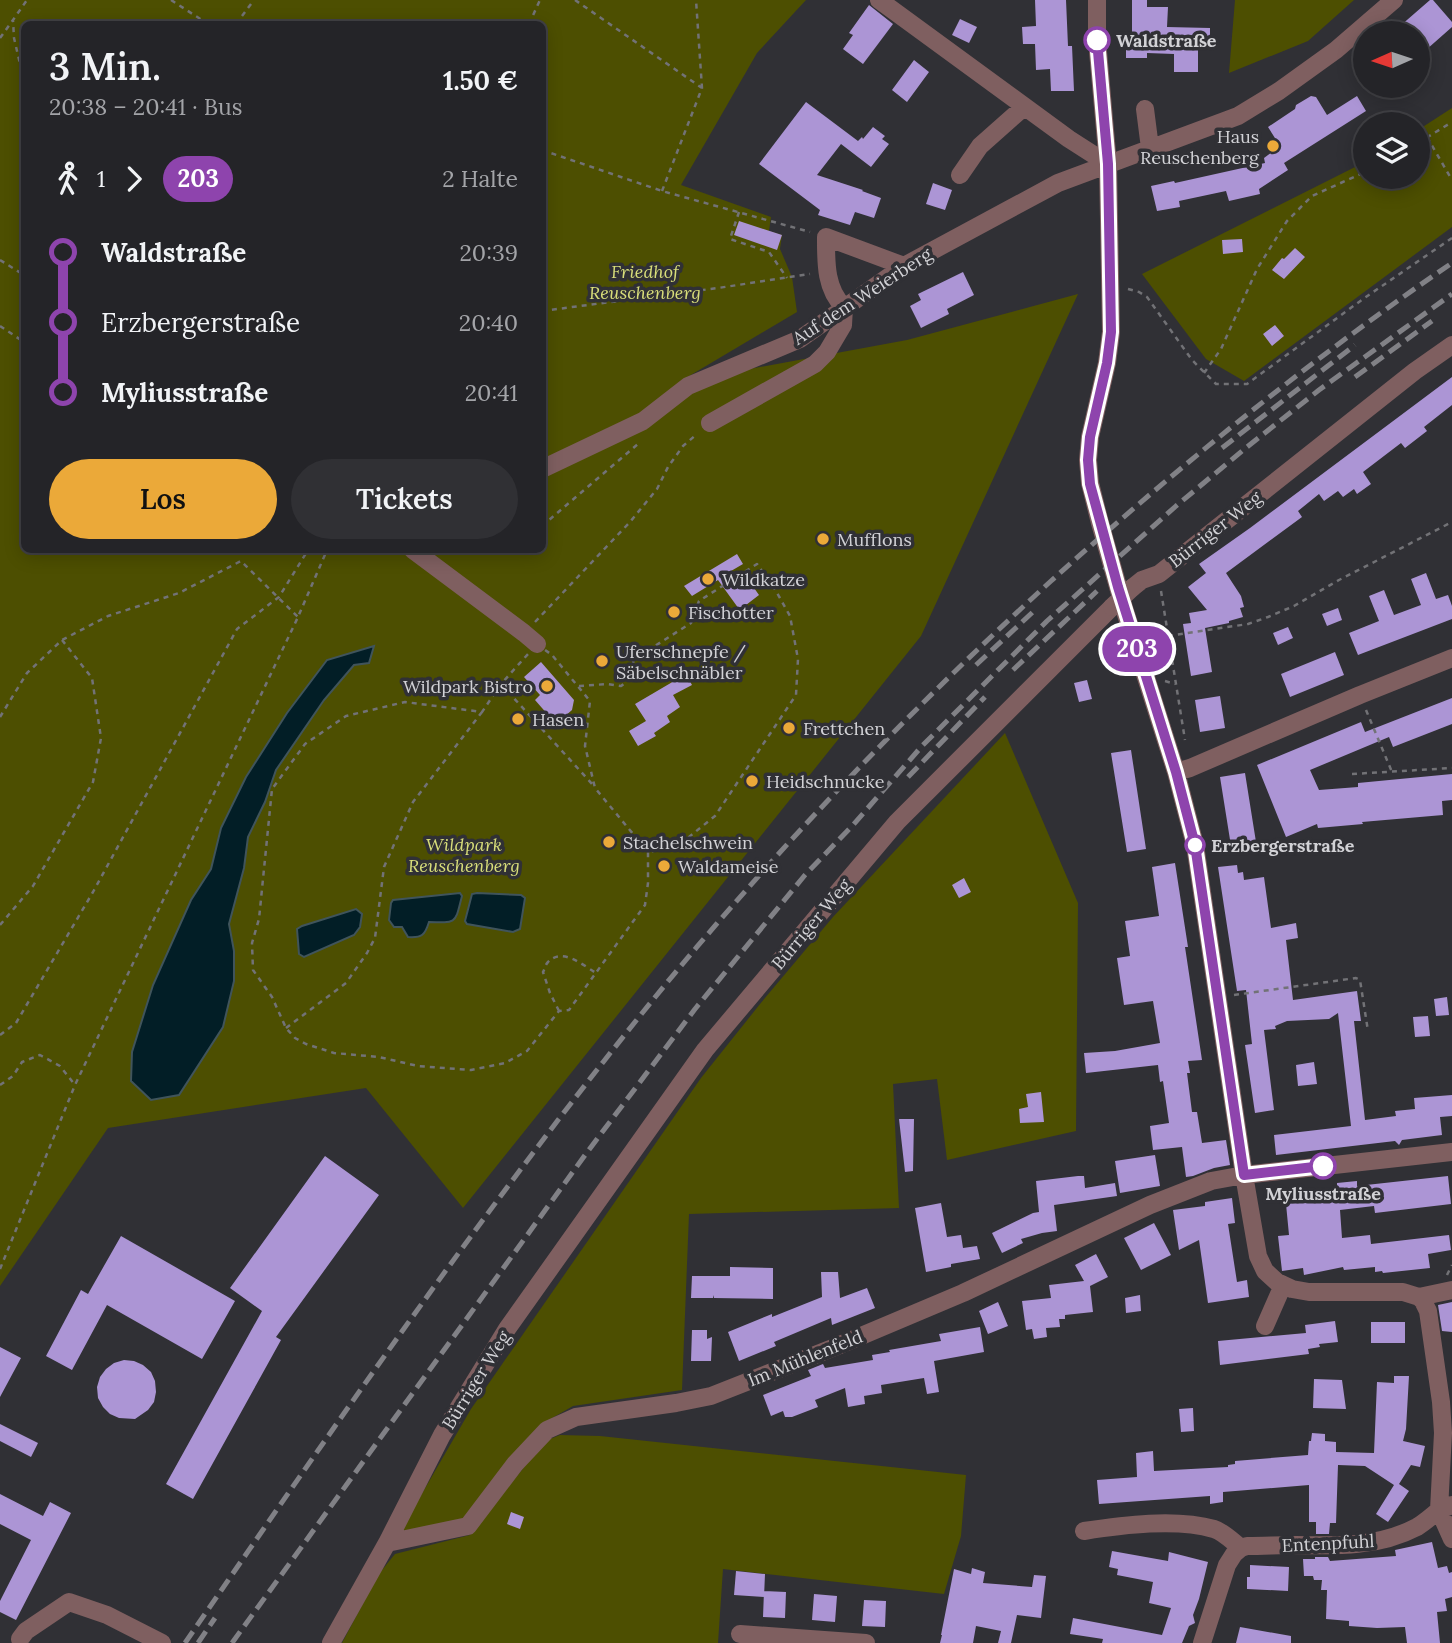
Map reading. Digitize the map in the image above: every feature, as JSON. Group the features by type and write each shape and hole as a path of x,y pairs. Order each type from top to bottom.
{"street":[{"path":"879,0 1024,107 1108,164"},
{"path":"1097,0 1097,40 1108,164 1111,289 1110,342 1090,437 1090,484 1124,608 1183,770 1258,1256 1265,1271 1277,1283 1292,1289 1309,1292 1403,1292 1423,1301 1428,1311 1441,1402 1445,1507 1452,1539"},
{"name":"Auf dem Weierberg","path":"546,467 643,421 688,386 800,339 904,266 1058,183 1238,116 1279,91 1336,50 1394,0"},
{"path":"960,174 980,146 1024,107"},
{"path":"1145,109 1150,148"},
{"path":"710,423 815,364 827,352 843,325 844,307 836,300 827,271 826,237 904,266"},
{"name":"Bürriger Weg","path":"331,1643 387,1543 442,1435 507,1329 705,1049 897,822 1132,588 1142,580 1159,574 1415,371 1452,345"},
{"path":"417,553 530,638"},
{"path":"1183,770 1452,658"},
{"path":"1244,1175 1452,1152"},
{"name":"Im Mühlenfeld","path":"387,1543 468,1526 515,1464 547,1430 576,1417 711,1396 963,1293 1150,1205 1211,1181 1244,1175"},
{"path":"1265,1326 1283,1285"},
{"path":"1419,1297 1452,1290"},
{"name":"Entenpfuhl","path":"1241,1548 1366,1544 1404,1533 1421,1525 1445,1507"},
{"path":"1084,1531 1119,1526 1176,1524 1217,1530 1241,1548 1227,1565 1202,1643"},
{"path":"20,1639 69,1602 107,1615 161,1643"},
{"path":"740,1634 866,1643"}],"path":[{"path":"0,38 27,0"},
{"path":"171,0 203,21"},
{"path":"238,21 254,0"},
{"path":"530,21 540,0"},
{"path":"575,0 702,88"},
{"path":"662,191 702,88 696,0"},
{"path":"13,20 21,68"},
{"path":"1430,135 1452,122"},
{"path":"1430,142 1452,180"},
{"path":"546,151 662,191 826,237"},
{"path":"1204,373 1221,349 1257,269 1287,221 1312,196 1353,177"},
{"path":"739,212 730,239 769,252 787,278"},
{"path":"1111,289 1126,289 1147,297 1192,360 1216,384 1247,384 1452,238"},
{"path":"0,260 21,273"},
{"path":"546,310 827,271"},
{"path":"0,326 21,340"},
{"path":"286,1028 346,983 367,953 375,938 384,867 414,802 482,712 530,638 657,489 683,446 710,423"},
{"path":"546,523 645,438"},
{"path":"1168,636 1248,624 1268,617 1294,606 1452,522"},
{"path":"0,1035 16,1023 86,904 237,629 279,597 306,553"},
{"path":"0,1269 75,1086 298,617 326,553"},
{"path":"0,717 27,673 62,640 108,616 179,593 242,561 298,617"},
{"path":"579,686 621,686 629,680 635,668 633,660 691,623 699,601 757,564 790,616 798,659 796,695 715,816 678,845 648,852"},
{"path":"1159,574 1175,684 1183,770"},
{"path":"530,638 552,655 590,701 585,746 595,788"},
{"path":"0,925 33,886 93,782 101,738 92,678 62,640"},
{"path":"482,712 405,702 345,716 305,744 272,789 259,919 252,943 253,970 272,997 286,1028 295,1038 334,1053 379,1057 418,1066 471,1070 505,1063 527,1051 559,1011 569,1010 645,905 648,852 595,788 501,684"},
{"path":"1360,695 1392,772"},
{"path":"1352,775 1452,768"},
{"path":"559,1011 543,972 548,962 559,956 575,959 596,973"},
{"path":"1218,997 1356,978 1360,979 1367,1031"},
{"path":"0,1084 13,1076 22,1062 40,1055 60,1066 75,1086"}],"green space":[{"path":"0,0 806,0 757,53 681,185 771,217 769,231 782,235 780,249 792,277 797,312 679,382 907,340 1078,294 921,636 463,1208 366,1088 108,1128 0,1286","holes":["349,654 261,794 256,820 248,837 244,868 229,924 234,951 153,985 191,900 211,869 221,828 287,713 327,660"]},
{"path":"1235,0 1354,0 1308,41 1229,73"},
{"path":"1452,108 1452,227 1244,381 1206,359 1142,274 1353,168 1353,189 1430,189 1430,122"},
{"path":"1005,733 1078,903 1076,1131 947,1160 937,1079 893,1084 899,1208 689,1214 682,1390 573,1406 547,1421 466,1519 403,1531 406,1521 471,1409 701,1078 833,917"},
{"path":"560,1435 600,1436 966,1475 961,1536 944,1594 723,1569 718,1643 342,1643 378,1575 395,1554 470,1535 545,1441"}],"water":[{"path":"374,646 369,663 354,665 324,700 276,770 265,802 248,837 244,868 229,924 234,951 234,981 223,1027 179,1095 151,1100 131,1081 132,1052 153,985 191,900 211,869 221,828 246,777 287,713 327,660"},
{"path":"460,893 462,896 454,920 429,922 420,936 408,937 402,927 394,927 389,920 393,900"},
{"path":"472,894 521,895 525,898 520,929 513,932 467,924 465,921"},
{"path":"356,909 362,914 360,927 354,935 304,957 299,954 297,929"}],"building":[{"path":"1035,0 1066,0 1074,91 1051,91 1050,69 1036,70 1035,44 1023,44 1022,27 1036,26"},
{"path":"1132,0 1147,0 1147,7 1168,7 1167,27 1210,28 1210,43 1198,43 1198,72 1174,72 1174,54 1147,53 1147,58 1126,58 1126,35 1132,34"},
{"path":"1433,0 1452,22 1452,27 1430,46 1430,21 1406,21"},
{"path":"869,5 893,24 863,64 843,49 853,35 849,33"},
{"path":"960,19 977,27 969,43 952,35"},
{"path":"914,60 929,72 907,102 892,90"},
{"path":"1311,96 1316,97 1327,115 1358,98 1366,111 1353,112 1353,119 1284,163 1288,170 1259,189 1260,194 1229,201 1226,191 1179,201 1180,207 1157,211 1151,186 1265,163 1264,158 1280,146 1268,127 1295,109 1296,105"},
{"path":"806,102 858,141 873,127 885,136 882,139 889,144 871,167 841,144 817,175 881,198 874,218 855,212 850,225 818,215 820,210 759,164"},
{"path":"933,183 952,190 945,210 926,204"},
{"path":"739,221 782,235 777,250 734,235"},
{"path":"1242,239 1243,252 1223,254 1222,240"},
{"path":"1295,248 1305,257 1284,279 1272,270"},
{"path":"963,272 974,295 947,309 949,314 921,328 910,306 921,300 918,294"},
{"path":"1275,325 1284,336 1272,346 1263,334"},
{"path":"1452,377 1452,405 1424,427 1427,431 1405,448 1401,443 1363,472 1371,484 1357,494 1354,489 1343,497 1338,491 1324,501 1319,494 1298,511 1302,517 1226,573 1241,596 1244,607 1240,608 1243,617 1205,628 1212,672 1191,676 1183,624 1191,623 1189,613 1207,610 1188,587 1206,573 1199,564"},
{"path":"737,554 743,564 731,571 737,585 747,578 759,595 746,605 750,613 744,616 718,580 692,596 684,586"},
{"path":"1426,573 1436,599 1448,595 1452,606 1452,619 1358,655 1349,633 1379,621 1369,596 1384,590 1394,615 1421,605 1411,579"},
{"path":"1338,608 1342,620 1327,626 1322,614"},
{"path":"1288,627 1293,638 1278,645 1273,633"},
{"path":"1335,652 1344,675 1290,697 1281,674"},
{"name":"Wildpark Bistro","path":"541,662 574,700 572,710 556,724 535,700 540,695 524,677"},
{"path":"686,674 692,685 673,695 680,707 667,716 670,722 654,733 656,736 638,746 629,731 646,721 635,704"},
{"path":"1087,680 1092,699 1079,702 1074,683"},
{"path":"1220,696 1225,728 1200,732 1195,700"},
{"path":"1452,698 1452,724 1393,747 1389,737 1310,770 1319,790 1358,787 1358,783 1452,774 1452,800 1442,801 1443,815 1318,828 1317,824 1286,837 1257,765 1361,722 1365,732"},
{"path":"1131,750 1146,849 1127,852 1111,753"},
{"path":"1245,773 1256,842 1231,846 1220,777"},
{"path":"1175,863 1202,1060 1188,1061 1192,1112 1197,1112 1202,1143 1226,1140 1230,1165 1186,1177 1182,1147 1153,1150 1150,1126 1169,1123 1158,1065 1086,1073 1084,1053 1160,1043 1153,1001 1124,1005 1117,958 1130,956 1125,921 1159,916 1152,867"},
{"path":"1237,865 1238,873 1243,872 1244,880 1264,877 1271,928 1296,923 1298,938 1286,940 1293,1000 1357,991 1361,1021 1354,1021 1365,1120 1396,1116 1395,1111 1415,1109 1414,1098 1452,1095 1452,1116 1440,1117 1442,1135 1402,1140 1399,1145 1395,1141 1276,1155 1274,1135 1351,1126 1338,1013 1329,1019 1287,1021 1275,1026 1276,1029 1264,1030 1274,1110 1255,1113 1245,1045 1252,1044 1246,990 1237,991 1218,867"},
{"path":"964,878 971,892 959,898 952,885"},
{"path":"1447,997 1449,1015 1436,1016 1434,999"},
{"path":"1428,1016 1430,1036 1415,1037 1413,1017"},
{"path":"1314,1062 1317,1084 1298,1086 1296,1065"},
{"path":"1041,1092 1044,1122 1020,1123 1019,1109 1028,1107 1026,1094"},
{"path":"899,1119 914,1119 913,1171 905,1172"},
{"path":"1155,1155 1160,1186 1120,1193 1115,1161"},
{"path":"325,1156 379,1195 276,1337 281,1340 193,1499 166,1484 262,1311 230,1288"},
{"path":"1084,1176 1085,1188 1115,1183 1117,1196 1054,1205 1057,1231 1021,1239 1023,1243 1002,1253 992,1233 1039,1212 1036,1181"},
{"path":"1448,1176 1451,1204 1375,1213 1374,1206 1340,1210 1342,1238 1370,1235 1371,1244 1449,1235 1451,1250 1428,1254 1430,1268 1383,1273 1375,1272 1375,1267 1344,1270 1343,1267 1304,1275 1303,1268 1282,1271 1278,1236 1289,1235 1286,1204 1324,1200 1323,1190 1337,1188 1337,1183 1357,1181 1357,1186"},
{"path":"1232,1198 1235,1223 1228,1224 1237,1282 1247,1280 1249,1297 1208,1303 1199,1240 1179,1250 1173,1210 1205,1206 1205,1202"},
{"path":"941,1203 947,1237 961,1235 963,1248 977,1246 980,1259 926,1272 915,1208"},
{"path":"1154,1223 1171,1255 1141,1270 1124,1238"},
{"path":"121,1236 235,1301 202,1359 107,1305 72,1370 46,1356 81,1290 88,1294"},
{"path":"1096,1254 1108,1277 1090,1286 1093,1312 1065,1315 1065,1319 1059,1319 1060,1327 1046,1328 1047,1337 1034,1339 1032,1329 1026,1330 1022,1301 1051,1298 1049,1285 1084,1281 1075,1265"},
{"path":"730,1267 773,1268 773,1299 714,1298 713,1295 713,1298 691,1298 692,1276 730,1276"},
{"path":"821,1272 838,1272 840,1298 867,1288 875,1308 832,1325 831,1318 774,1342 776,1346 739,1361 728,1332 822,1297"},
{"path":"1140,1295 1141,1311 1126,1313 1125,1298"},
{"path":"998,1302 1008,1326 988,1334 979,1311"},
{"path":"1452,1302 1452,1332 1442,1331 1438,1305"},
{"path":"1335,1321 1338,1342 1319,1344 1320,1347 1308,1349 1309,1354 1220,1365 1218,1341 1306,1333 1305,1325"},
{"path":"1371,1322 1405,1322 1405,1343 1371,1343"},
{"path":"980,1327 984,1352 934,1361 939,1392 927,1394 924,1378 881,1385 882,1393 864,1396 865,1404 848,1407 845,1388 815,1400 818,1407 792,1417 785,1417 783,1411 771,1416 763,1395 811,1376 808,1370 823,1364 825,1368 873,1360 872,1355 890,1352 889,1350 941,1341 939,1334"},
{"path":"692,1330 707,1330 707,1339 712,1337 711,1361 691,1361"},
{"path":"0,1347 21,1358 0,1397"},
{"path":"124,1360 143,1365 151,1372 155,1381 154,1402 135,1419 119,1418 110,1414 98,1398 100,1377 114,1363"},
{"path":"1394,1376 1409,1376 1403,1441 1425,1446 1420,1467 1411,1465 1399,1484 1409,1491 1388,1522 1376,1514 1394,1485 1365,1466 1338,1465 1336,1523 1330,1523 1329,1534 1316,1534 1316,1522 1309,1522 1309,1485 1223,1492 1223,1502 1210,1504 1210,1496 1099,1504 1097,1480 1137,1477 1136,1453 1153,1451 1154,1471 1228,1467 1235,1464 1235,1461 1308,1455 1312,1433 1325,1434 1325,1441 1336,1442 1336,1452 1374,1453 1377,1382 1394,1383"},
{"path":"1314,1379 1342,1380 1346,1409 1313,1408"},
{"path":"1193,1408 1194,1431 1181,1432 1179,1409"},
{"path":"0,1424 38,1443 31,1457 0,1441"},
{"path":"0,1494 43,1516 50,1502 71,1513 16,1620 0,1612 0,1601 31,1540 0,1524"},
{"path":"511,1512 524,1517 520,1529 507,1524"},
{"path":"1432,1542 1438,1568 1447,1566 1449,1573 1452,1572 1452,1597 1445,1599 1447,1611 1437,1612 1440,1643 1407,1643 1405,1627 1349,1626 1349,1621 1326,1619 1327,1590 1321,1590 1322,1580 1304,1576 1303,1559 1328,1557 1330,1561 1396,1556 1395,1550"},
{"path":"1112,1551 1168,1561 1169,1552 1208,1562 1193,1615 1195,1623 1189,1626 1182,1643 1102,1643 1103,1639 1070,1634 1073,1618 1162,1635 1171,1608 1149,1603 1153,1582 1117,1575 1118,1569 1109,1567"},
{"path":"1250,1565 1289,1567 1288,1591 1247,1589"},
{"path":"972,1568 985,1572 983,1583 1032,1587 1034,1575 1046,1576 1041,1618 1017,1615 1011,1643 998,1643 1001,1631 976,1626 973,1643 940,1643 954,1569 971,1574"},
{"path":"736,1571 765,1574 764,1597 734,1595"},
{"path":"764,1591 786,1592 785,1618 763,1617"},
{"path":"814,1594 837,1596 835,1622 812,1620"},
{"path":"864,1600 886,1601 885,1627 862,1626"},
{"path":"1240,1627 1291,1636 1291,1643 1236,1643"}],"railway":[{"path":"185,1643 359,1392 539,1145 665,985 803,827 900,726 1000,628 1099,539 1246,415 1348,337 1452,263"},
{"path":"232,1643 588,1151 695,1009 805,875 922,746 1047,621 1247,447 1319,390 1452,294"},
{"path":"1355,377 1432,321"},
{"path":"1222,448 1355,345"},
{"path":"1013,670 1097,591"},
{"path":"976,665 1035,610"},
{"path":"908,777 985,697"},
{"path":"198,1643 215,1618"}],"bus line":[{"name":"203","path":"1097,40 1108,164 1111,332 1107,363 1090,437 1090,484 1118,587 1176,772 1195,845 1244,1175 1323,1166"}],"place":[{"name":"Waldstraße","path":"1097,40"},
{"name":"Haus Reuschenberg","path":"1273,146"},
{"name":"Mufflons","path":"823,539"},
{"name":"Wildkatze","path":"708,579"},
{"name":"Fischotter","path":"674,612"},
{"name":"Uferschnepfe / Säbelschnäbler","path":"602,661"},
{"name":"Wildpark Bistro","path":"547,686"},
{"name":"Hasen","path":"518,719"},
{"name":"Frettchen","path":"789,728"},
{"name":"Heidschnucke","path":"752,781"},
{"name":"Stachelschwein","path":"609,842"},
{"name":"Erzbergerstraße","path":"1195,845"},
{"name":"Waldameise","path":"664,866"},
{"name":"Myliusstraße","path":"1323,1166"}],"park label":[{"name":"Friedhof Reuschenberg","path":"645,281"},
{"name":"Wildpark Reuschenberg","path":"464,854"}]}
